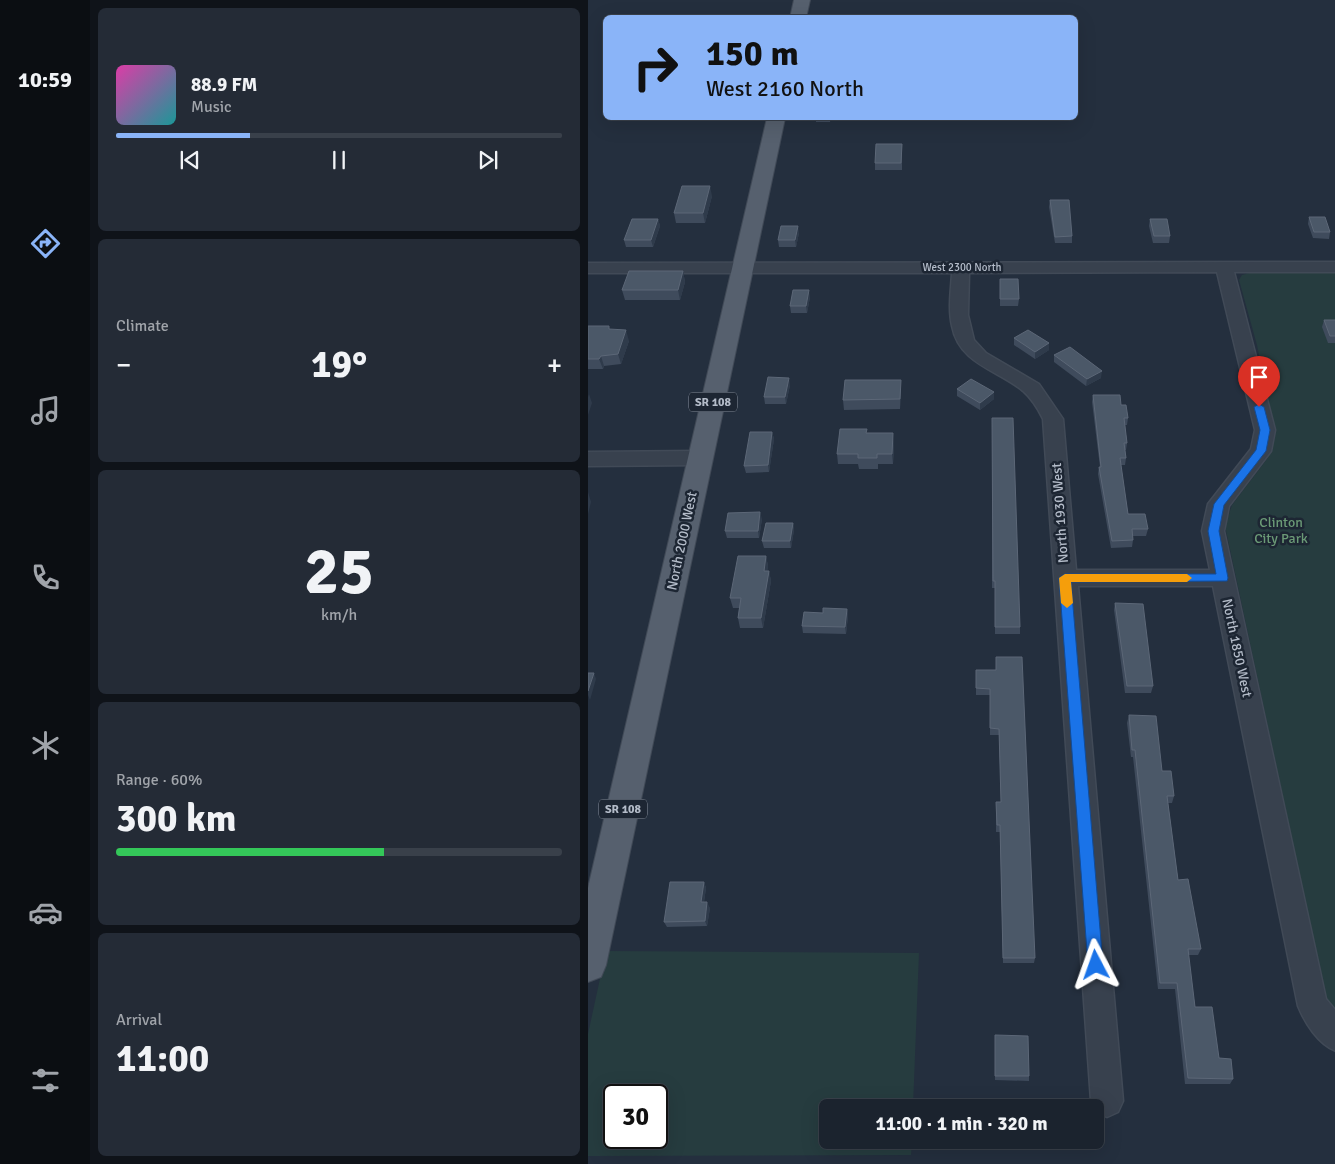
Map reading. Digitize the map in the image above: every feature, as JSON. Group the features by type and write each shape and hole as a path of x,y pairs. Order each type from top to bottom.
{"main road":[{"path":"799,15 802,0"},
{"name":"North 2000 West","path":"588,965 776,120"}],"street":[{"name":"North 1930 West","path":"961,267 961,328 969,347 988,364 1028,384 1044,400 1053,419 1106,1101"},
{"name":"North 1850 West","path":"1224,267 1265,430 1261,451 1219,504 1214,531 1313,1006 1336,1036"},
{"name":"West 2300 North","path":"588,268 1336,267"},
{"path":"588,459 700,458"},
{"path":"1065,578 1223,578"}],"green space":[{"name":"Clinton City Park","path":"1249,273 1335,273 1335,1011 1326,998 1225,526 1232,505 1267,459 1275,437 1257,345 1239,280 1242,275"},
{"path":"606,951 919,953 913,1099 819,1099 819,1149 911,1149 911,1155 588,1156 588,1034"}],"building":[{"path":"876,144 902,144 901,163 875,163"},
{"path":"682,186 710,186 703,213 674,213"},
{"path":"1050,200 1069,200 1072,236 1055,237"},
{"path":"1309,217 1325,217 1330,232 1314,232"},
{"path":"632,219 658,219 651,240 624,240"},
{"path":"1150,219 1167,219 1170,236 1154,236"},
{"path":"781,226 798,226 795,240 778,240"},
{"path":"629,271 683,271 678,290 622,290"},
{"path":"1000,279 1018,279 1019,299 1000,299"},
{"path":"793,290 809,290 806,306 790,306"},
{"path":"1324,320 1336,320 1336,336 1330,336"},
{"path":"588,326 609,326 609,329 626,330 618,354 601,356 599,359 588,359"},
{"path":"1028,330 1049,343 1035,352 1014,338"},
{"path":"1070,347 1102,371 1087,379 1054,355"},
{"path":"768,377 789,378 785,397 764,397"},
{"path":"971,379 994,392 980,403 957,389"},
{"path":"845,380 901,380 900,399 843,400"},
{"path":"1093,395 1120,395 1121,405 1126,405 1128,418 1124,418 1127,443 1124,443 1126,458 1120,458 1128,514 1145,514 1148,529 1132,529 1133,540 1112,541 1099,467 1101,467"},
{"path":"992,418 1013,418 1020,627 995,627"},
{"path":"840,429 867,429 866,433 893,433 892,454 877,454 877,458 858,458 858,454 837,454"},
{"path":"750,432 772,432 768,465 744,466"},
{"path":"760,512 758,531 725,531 728,513"},
{"path":"766,523 793,523 790,541 762,541"},
{"path":"738,556 766,556 764,571 769,571 761,618 738,618 741,598 730,598"},
{"path":"1115,603 1143,604 1153,686 1127,686"},
{"path":"823,608 847,609 845,627 802,626 804,612 823,613"},
{"path":"996,657 1022,657 1035,958 1003,958 1000,825 997,825 996,802 1001,802 999,729 990,728 990,689 976,688 976,670 996,670"},
{"path":"588,673 594,673 588,691"},
{"path":"1129,715 1156,716 1162,771 1171,771 1174,796 1167,796 1178,880 1188,879 1201,949 1188,949 1195,1007 1212,1007 1219,1058 1231,1059 1233,1079 1188,1078 1177,983 1160,983 1135,750 1132,750"},
{"path":"670,882 704,882 701,902 707,902 705,921 664,922"},
{"path":"995,1035 1028,1036 1029,1076 995,1076"}],"slow traffic":[{"path":"1067,603 1065,578 1187,578"}],"route":[{"path":"1096,965 1065,578 1223,578 1214,531 1219,504 1261,451 1265,430 1259,407"}]}
